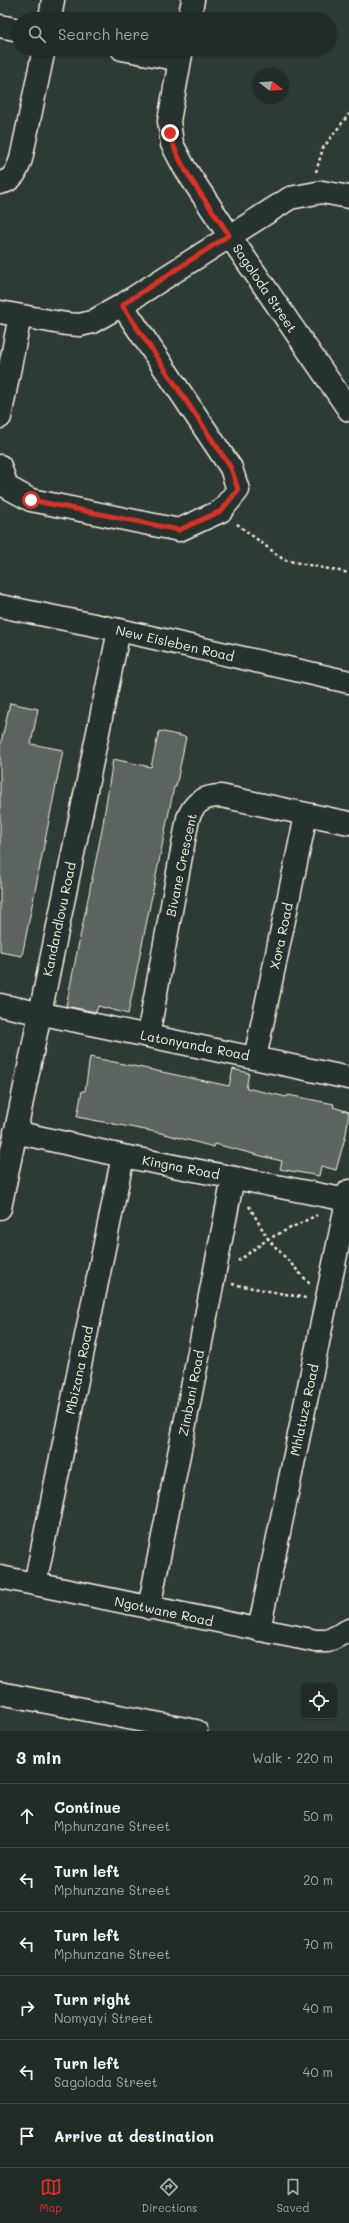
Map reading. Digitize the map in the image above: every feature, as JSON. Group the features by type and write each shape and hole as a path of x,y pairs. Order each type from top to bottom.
{"street":[{"path":"51,12 53,0"},
{"path":"190,12 192,0"},
{"path":"0,26 12,29"},
{"path":"0,183 11,179 17,172 43,56"},
{"name":"Sagoloda Street","path":"181,56 169,121 172,144 184,167 229,235 349,410"},
{"path":"0,417 10,314 80,325 92,322 122,305 229,235 290,198 322,192 349,197"},
{"path":"0,466 7,487 31,500 179,530 221,511 238,490 231,468 122,305"},
{"name":"New Eisleben Road","path":"0,606 119,630 349,682"},
{"name":"Kandandlovu Road","path":"0,1208 119,630"},
{"name":"Bivane Crescent","path":"148,1036 188,818 195,803 203,799 221,796 349,823"},
{"name":"Xora Road","path":"255,1058 306,815"},
{"name":"Latonyanda Road","path":"0,1006 40,1013 349,1078"},
{"name":"Kingna Road","path":"15,1132 233,1178 348,1196"},
{"name":"Mbizana Road","path":"35,1584 123,1156"},
{"name":"Zimbani Road","path":"149,1608 233,1178"},
{"name":"Mhlatuze Road","path":"258,1630 348,1196"},
{"name":"Ngotwane Road","path":"0,1577 316,1642 328,1641 349,1630"},
{"path":"0,1693 196,1731"}],"path":[{"path":"322,192 314,179 323,148 349,114"},
{"path":"221,511 284,560 349,573"},
{"path":"213,1280 268,1239 348,1196"},
{"path":"249,1205 268,1239 326,1302"},
{"path":"213,1280 326,1302"}],"building":[{"path":"10,703 38,709 31,744 63,750 22,956 0,952 0,747"},
{"path":"159,731 186,737 176,787 174,787 128,1014 98,1006 96,1012 66,1006 102,830 113,759 151,767"},
{"path":"90,1057 229,1086 233,1069 249,1073 246,1088 287,1097 288,1095 334,1104 333,1107 349,1112 346,1134 336,1170 321,1166 319,1176 280,1169 282,1161 215,1144 214,1147 161,1133 77,1117 82,1091 85,1091"}],"route":[{"path":"31,500 179,530 221,511 238,490 231,468 122,305 229,235 177,155 172,144 170,133"}]}
